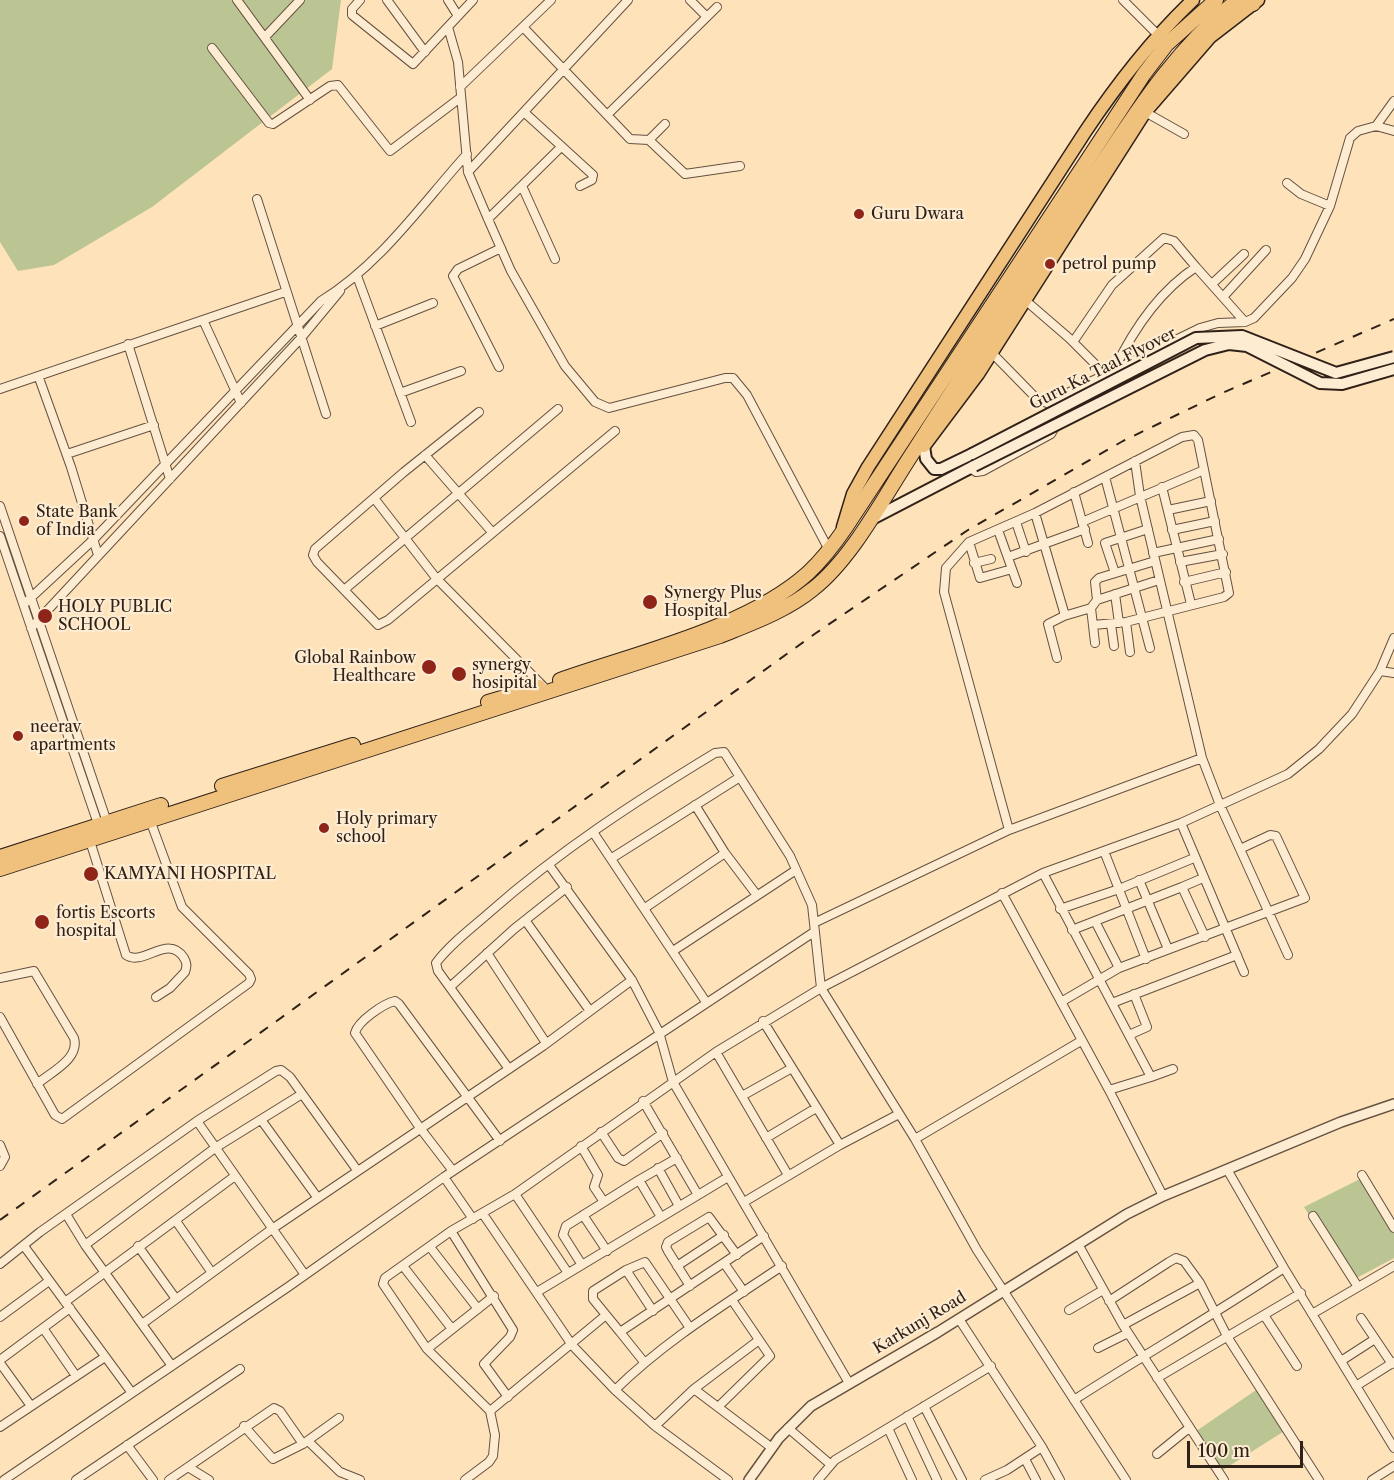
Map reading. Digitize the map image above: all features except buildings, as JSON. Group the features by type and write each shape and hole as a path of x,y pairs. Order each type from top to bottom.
{"highway":[{"path":"0,857 543,686 708,629 739,615 794,584 829,550 841,534 1114,117 1162,39 1216,0"},
{"path":"0,869 89,838 520,703 720,636 767,617 814,589 836,566 870,521 924,442 1156,86 1185,48 1238,0"}],"main road":[{"path":"841,534 859,482 1119,82 1162,39 1193,0"},
{"path":"987,348 1025,300 1145,112 1210,37 1254,1"},
{"name":"Guru Ka Taal Flyover","path":"924,442 926,459 934,469 941,469 1196,338 1242,336 1336,373 1394,357"},
{"name":"Guru Ka Taal Flyover","path":"870,521 1204,350 1229,344 1247,346 1320,383 1342,384 1394,369"}],"street":[{"path":"237,0 310,100"},
{"path":"265,37 300,0"},
{"path":"360,0 352,9 352,15 413,64 473,0"},
{"path":"387,0 424,52"},
{"path":"448,0 458,15"},
{"path":"460,87 551,0"},
{"path":"468,172 628,0"},
{"path":"690,0 707,17"},
{"path":"1124,0 1162,39"},
{"path":"607,114 717,7"},
{"path":"448,27 458,62 468,172 510,271 565,366 595,402 609,408 725,378 733,378 740,384 829,550"},
{"path":"523,27 630,140 638,142 649,140 665,124"},
{"path":"212,48 271,124 330,86 338,85 390,151 460,98"},
{"path":"1376,126 1393,103"},
{"path":"1145,112 1184,134"},
{"path":"525,113 594,177 580,186"},
{"path":"960,324 1038,399 1047,403 1200,328 1218,323 1245,322 1262,312 1305,260 1330,206 1350,138 1358,131 1376,126 1394,131"},
{"path":"649,140 685,174 740,166"},
{"path":"488,219 561,147"},
{"path":"31,628 301,338 341,290 357,276 466,154"},
{"path":"1287,183 1301,194 1330,206"},
{"path":"522,186 555,259"},
{"path":"256,199 326,414"},
{"path":"1073,342 1113,285 1164,238 1174,242 1245,322"},
{"path":"499,367 453,276 458,269 501,248"},
{"path":"1223,297 1266,250"},
{"path":"1212,284 1244,254"},
{"path":"1114,370 1131,334 1154,305 1196,267"},
{"path":"357,276 411,422"},
{"path":"27,601 93,540 321,301 341,290"},
{"path":"0,389 39,378 128,344 285,292"},
{"path":"1025,300 1106,375"},
{"path":"375,326 433,303"},
{"path":"203,320 241,403"},
{"path":"128,344 170,479"},
{"path":"400,393 461,371"},
{"path":"39,378 98,555"},
{"path":"972,467 976,472 983,471 1051,434 1054,427 1047,403"},
{"path":"344,590 558,409"},
{"path":"479,411 315,549 314,555 317,562 378,625 388,620 615,431"},
{"path":"66,454 154,425"},
{"path":"1009,830 944,592 946,568 969,542 1035,513 1189,434 1194,435 1198,440 1229,593 1224,597 1118,623 1093,625"},
{"path":"425,455 492,532"},
{"path":"1135,461 1140,496 1159,580 1169,610 1202,758 1220,805 1288,955"},
{"path":"1008,557 1046,545 1113,508 1204,470"},
{"path":"1105,477 1150,648"},
{"path":"1162,486 1191,604"},
{"path":"1074,492 1088,543"},
{"path":"374,498 436,578 543,686"},
{"path":"1168,510 1211,501"},
{"path":"0,506 27,601 31,628 102,823"},
{"path":"1035,513 1046,545 1064,616"},
{"path":"1172,530 1215,521"},
{"path":"1016,522 1026,552"},
{"path":"1115,573 1105,543 1148,529"},
{"path":"998,530 1017,584"},
{"path":"0,536 37,621 102,823"},
{"path":"1095,644 1091,608 1096,600 1095,582 1176,548 1219,539"},
{"path":"969,542 980,578 1012,569"},
{"path":"1180,562 1222,554"},
{"path":"974,563 991,559"},
{"path":"1184,582 1226,572"},
{"path":"1096,600 1159,580"},
{"path":"1114,646 1118,623 1115,594"},
{"path":"1057,658 1048,624 1064,616 1091,608"},
{"path":"1118,623 1130,652"},
{"path":"465,1480 493,1456 495,1435 490,1411 427,1349 382,1281 451,1231 515,1194 716,1052 820,988 1043,873 1181,824 1288,774 1304,763 1339,730 1380,671 1394,638"},
{"path":"1380,671 1394,673"},
{"path":"509,1069 436,967 439,959 519,886 623,810 718,751 726,754 796,870 812,905 820,988 915,1139 977,1250 1126,1480"},
{"path":"2,1479 172,1366 444,1177 814,927 1009,830 1202,758"},
{"path":"612,858 740,777"},
{"path":"695,805 725,853 756,894"},
{"path":"0,1017 55,1115 59,1119 66,1118 244,988 251,979 182,908 149,819"},
{"path":"1181,824 1244,972"},
{"path":"593,832 706,1002"},
{"path":"1061,1002 1119,968 1303,900 1305,895 1276,836 1270,835 1240,849"},
{"path":"89,838 126,954 133,958 168,948 180,953 185,960 185,972 170,988 156,997"},
{"path":"1104,851 1146,959"},
{"path":"645,908 725,853"},
{"path":"1060,909 1119,890 1194,858"},
{"path":"549,865 632,980 659,1032 673,1082 849,1383"},
{"path":"673,951 756,894 796,870"},
{"path":"1043,873 1060,909 1151,1077"},
{"path":"1072,930 1203,878"},
{"path":"1139,880 1168,949"},
{"path":"450,987 525,920 567,887"},
{"path":"1182,887 1205,937"},
{"path":"1002,893 1081,1041 1110,1090 1164,1196"},
{"path":"525,920 590,1011"},
{"path":"1095,921 1119,968"},
{"path":"487,953 546,1043"},
{"path":"1112,1003 1237,955"},
{"path":"0,978 34,971 74,1038 76,1046 72,1056 37,1084"},
{"path":"142,1324 272,1229 509,1069 632,980"},
{"path":"1129,1035 1148,1026 1134,994"},
{"path":"453,1171 420,1128 355,1033 358,1026 388,1004 395,1001 399,1004 500,1141"},
{"path":"763,1021 840,1145"},
{"path":"915,1139 1081,1041"},
{"path":"716,1052 788,1175"},
{"path":"742,1096 792,1068"},
{"path":"1110,1090 1173,1069"},
{"path":"0,1264 197,1121 276,1071 285,1072 357,1170"},
{"path":"85,1245 215,1148 262,1121 302,1094"},
{"path":"644,1101 698,1195"},
{"name":"Karkunj Road","path":"753,1479 772,1448 788,1428 811,1406 959,1319 1127,1214 1164,1196 1341,1122 1394,1104"},
{"path":"766,1138 816,1108"},
{"path":"744,1202 840,1145 899,1114"},
{"path":"197,1121 305,1275"},
{"path":"262,1121 318,1197"},
{"path":"601,1132 618,1158 624,1161 663,1133"},
{"path":"0,1145 5,1157 0,1166"},
{"path":"581,1146 598,1175 594,1187 604,1202"},
{"path":"582,1265 563,1234 566,1226 677,1158"},
{"path":"658,1168 679,1206"},
{"path":"1228,1171 1356,1386 1390,1434 1394,1448"},
{"path":"1362,1175 1394,1228"},
{"path":"31,1406 0,1362 43,1328 104,1272 235,1176"},
{"path":"444,1177 473,1219"},
{"path":"537,1292 728,1177"},
{"path":"639,1180 661,1217"},
{"path":"515,1194 568,1273"},
{"path":"66,1214 85,1245 172,1366"},
{"path":"483,1214 572,1345 615,1390 655,1426 728,1480"},
{"path":"583,1215 607,1251"},
{"path":"1313,1216 1358,1287"},
{"path":"690,1286 666,1247 668,1242 709,1217 737,1255"},
{"path":"176,1221 212,1273"},
{"path":"451,1231 494,1296 513,1333 484,1364 508,1397"},
{"path":"677,1266 724,1235"},
{"path":"620,1332 764,1236"},
{"path":"1078,1244 1123,1325 1221,1479"},
{"path":"24,1246 132,1393"},
{"path":"138,1246 176,1299"},
{"path":"430,1247 477,1308"},
{"path":"1109,1300 1176,1258 1184,1261 1200,1283 1214,1315 1228,1338 1319,1480"},
{"path":"644,1362 591,1294 626,1270 645,1262 690,1328"},
{"path":"724,1263 744,1292"},
{"path":"403,1266 452,1329"},
{"path":"615,1390 644,1362 782,1266"},
{"path":"1074,1400 1142,1356 1214,1315 1284,1268"},
{"path":"626,1270 653,1311"},
{"path":"1312,1314 1393,1270"},
{"path":"0,1317 49,1281"},
{"path":"1123,1325 1200,1283"},
{"path":"1070,1311 1103,1290"},
{"path":"1158,1378 1300,1293"},
{"path":"427,1349 494,1296"},
{"path":"718,1407 770,1359 732,1300"},
{"path":"490,1411 606,1315"},
{"path":"1264,1316 1297,1366"},
{"path":"1356,1386 1393,1363 1361,1318"},
{"path":"959,1319 1042,1447 1060,1480"},
{"path":"43,1328 76,1376"},
{"path":"1098,1348 1128,1333"},
{"path":"655,1426 694,1389 759,1340"},
{"path":"1341,1361 1375,1340"},
{"path":"1,1424 105,1357"},
{"path":"818,1480 830,1464 991,1366"},
{"path":"76,1480 240,1369"},
{"path":"694,1389 772,1448"},
{"path":"924,1406 962,1480"},
{"path":"169,1480 244,1426 277,1408 306,1442 340,1472 360,1480"},
{"path":"907,1416 936,1480"},
{"path":"244,1426 273,1459 306,1442 339,1418"},
{"path":"788,1428 830,1464"},
{"path":"888,1428 912,1480"},
{"path":"1157,1454 1189,1428"},
{"path":"128,1446 153,1480"},
{"path":"986,1480 1007,1470 1042,1447"},
{"path":"1025,1459 1035,1480"},
{"path":"1372,1480 1394,1466"},
{"path":"188,1467 209,1480"},
{"path":"1007,1470 1012,1480"}],"green space":[{"path":"0,0 341,0 332,69 152,207 54,265 18,271 0,242"},
{"path":"1362,1178 1394,1228 1394,1258 1351,1281 1304,1207"},
{"path":"1259,1388 1286,1430 1218,1473 1192,1434"}],"railway":[{"path":"0,1220 816,633 968,530 1123,441 1220,394 1394,319"}],"place":[{"name":"Guru Dwara","path":"859,214"},
{"name":"petrol pump","path":"1050,264"},
{"name":"State Bank of India","path":"24,521"},
{"name":"Synergy Plus Hospital","path":"650,602"},
{"name":"HOLY PUBLIC SCHOOL","path":"45,616"},
{"name":"Global Rainbow Healthcare","path":"429,667"},
{"name":"synergy hosipital","path":"459,674"},
{"name":"neerav apartments","path":"18,736"},
{"name":"Holy primary school","path":"324,828"},
{"name":"KAMYANI HOSPITAL","path":"91,874"},
{"name":"fortis Escorts hospital","path":"42,922"}]}
